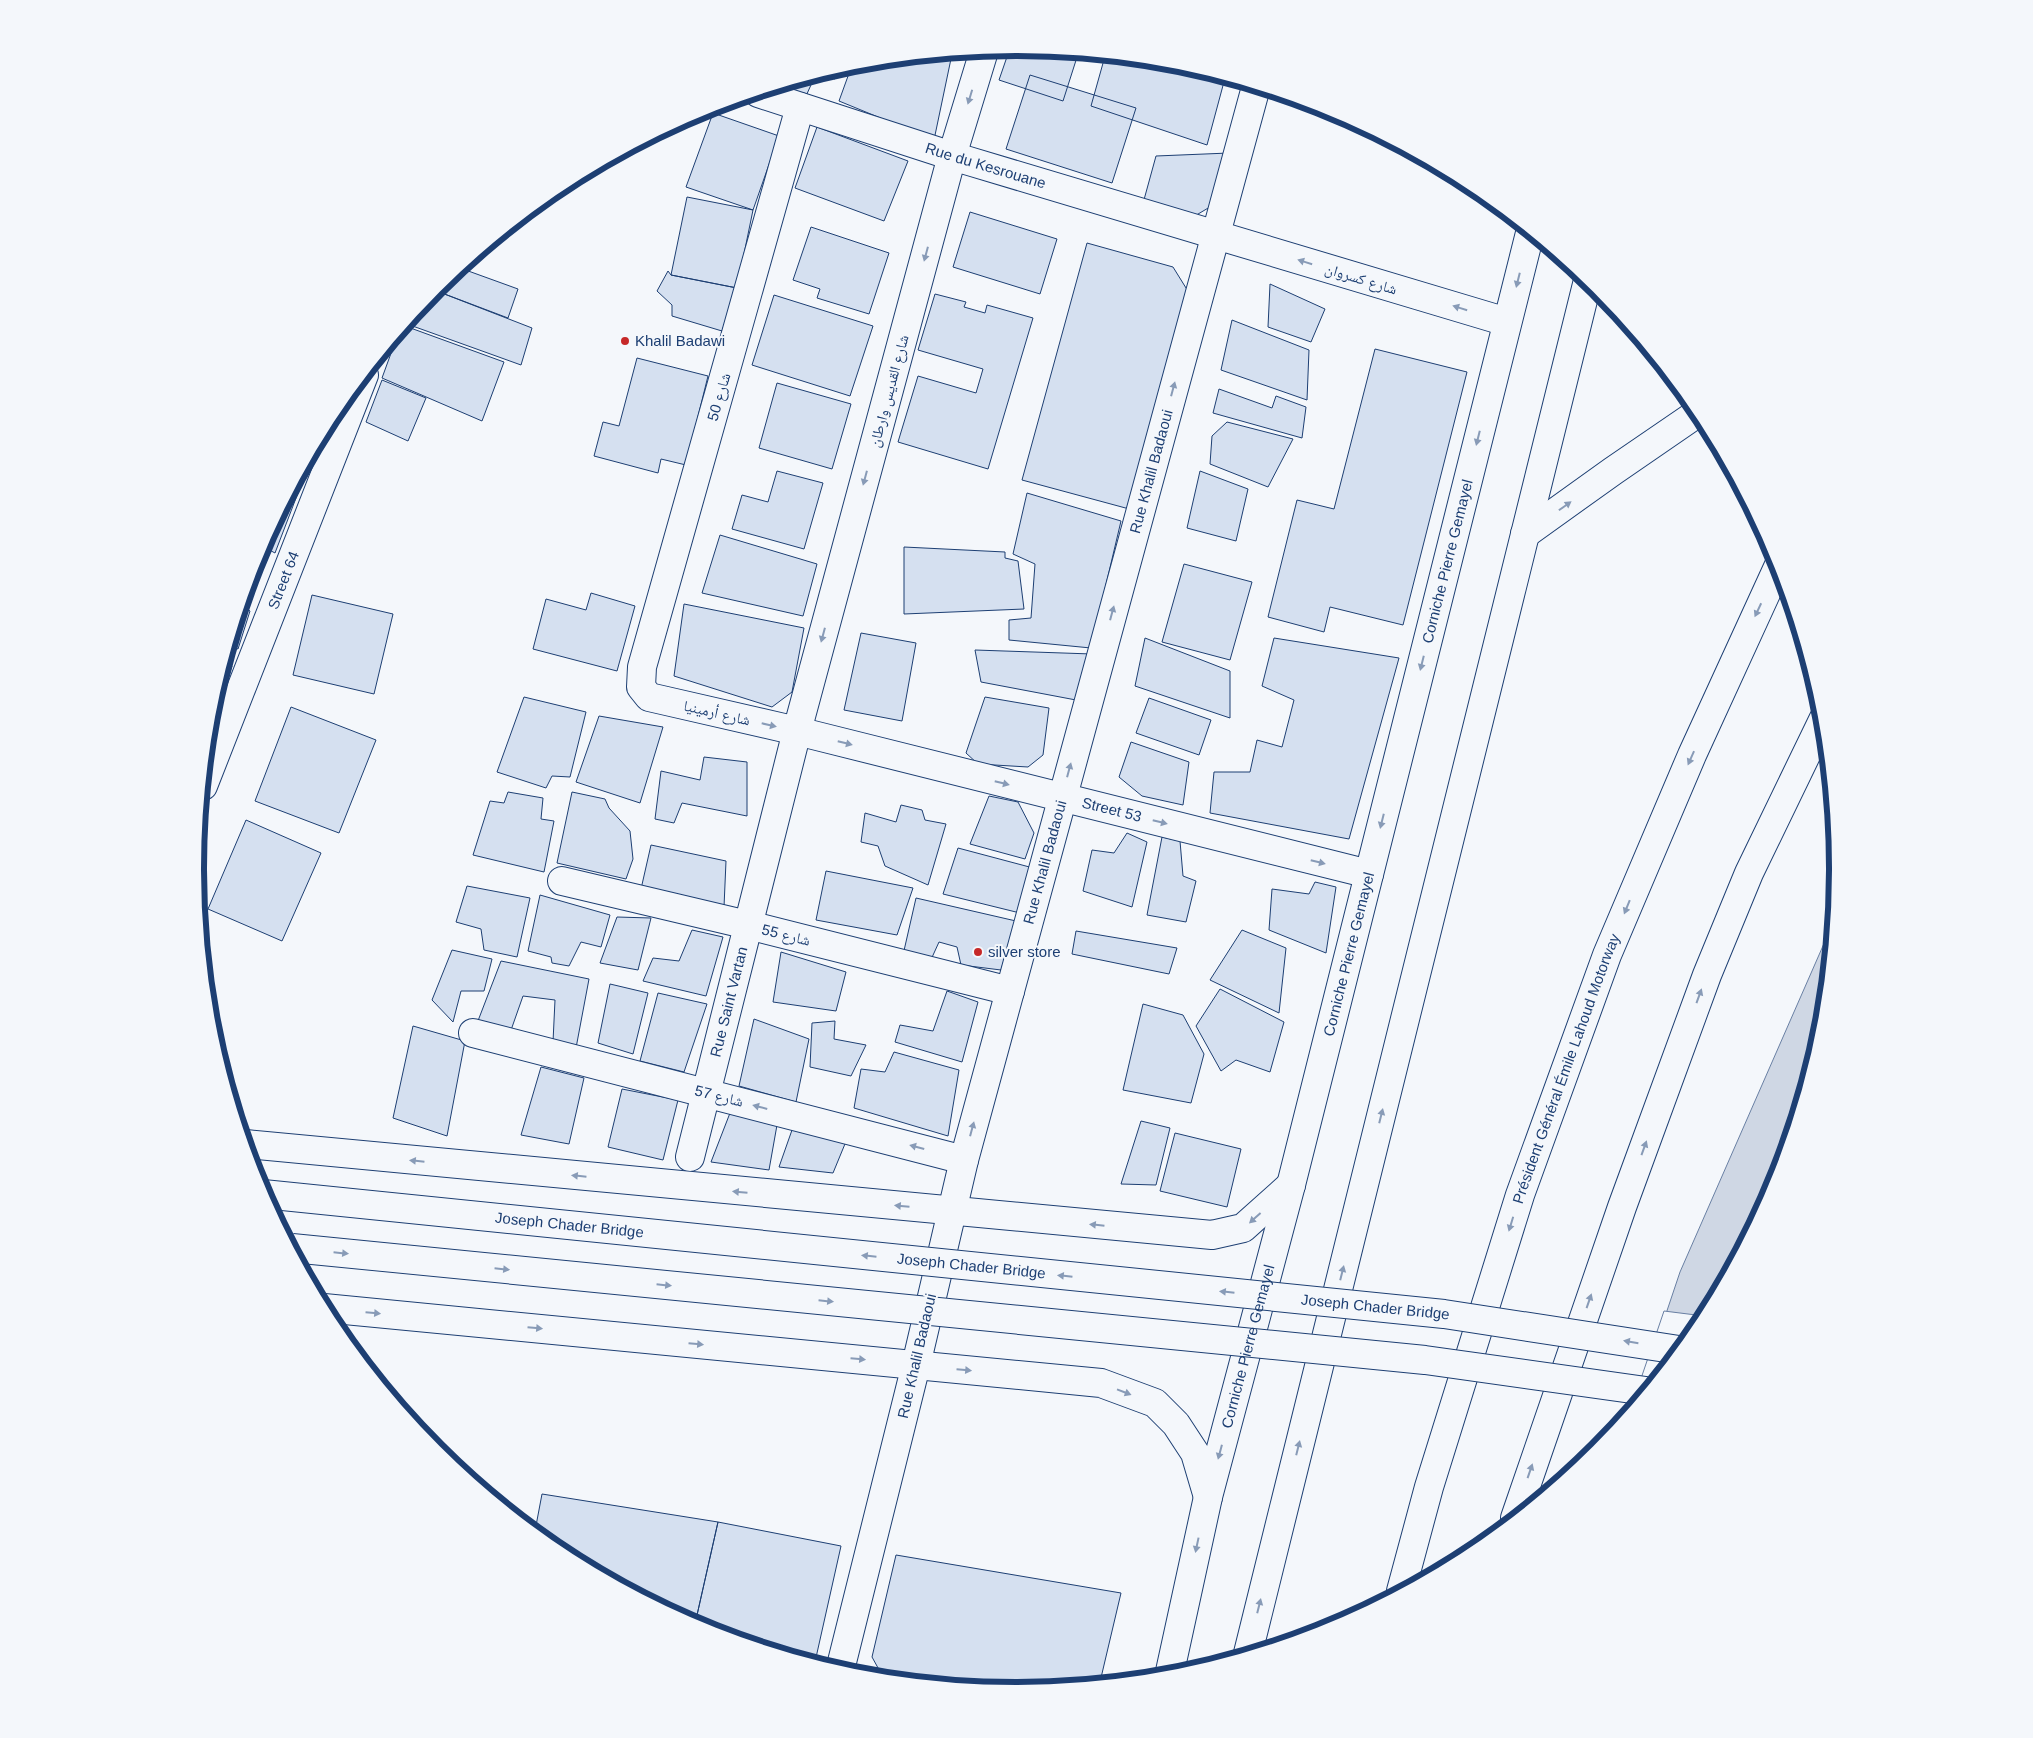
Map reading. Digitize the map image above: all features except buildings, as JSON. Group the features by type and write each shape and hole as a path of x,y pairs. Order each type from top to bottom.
{"main road":[{"name":"شارع القديس وارطان","path":"797,732 952,156 982,57"},
{"name":"Rue Khalil Badaoui","path":"842,1662 916,1365 964,1160 1255,92"},
{"name":"Rue du Kesrouane","path":"766,96 952,156 1215,235"},
{"name":"شارع 50","path":"640,687 642,667 800,107"},
{"name":"شارع كسروان","path":"1215,235 1507,322"},
{"name":"Corniche Pierre Gemayel","path":"1171,1667 1208,1497 1291,1185 1529,239"},
{"path":"1249,1647 1586,289"},
{"name":"Street 64","path":"211,767 355,397"},
{"path":"1525,534 1692,417"},
{"name":"Président Général Émile Lahoud Motorway","path":"1403,1584 1429,1487 1520,1195 1607,955 1692,755 1774,577"},
{"name":"شارع أرمينيا","path":"640,687 649,697 797,732"},
{"name":"Street 53","path":"797,732 1368,874"},
{"name":"Rue Saint Vartan","path":"690,1157 797,732"},
{"path":"1519,1508 1622,1207 1707,975 1749,873 1817,732"},
{"name":"شارع 55","path":"562,881 748,925 1010,991"},
{"name":"شارع 57","path":"473,1033 964,1160"},
{"path":"253,1145 1212,1235 1243,1228 1291,1185"},
{"name":"Joseph Chader Bridge","path":"273,1195 1434,1313 1672,1349"},
{"path":"299,1249 1425,1360 1640,1390"},
{"path":"334,1309 1101,1383 1155,1403 1176,1424 1195,1452 1208,1497"}],"shaded area":[{"path":"1826,939 1814,1028 1802,1079 1786,1130 1767,1180 1745,1228 1720,1275 1692,1321 1641,1389 1680,1272"}],"pier":[{"path":"1664,1311 1696,1315 1661,1364 1635,1396"}],"place":[{"name":"Khalil Badawi","path":"625,341"},
{"name":"silver store","path":"978,952"}]}
